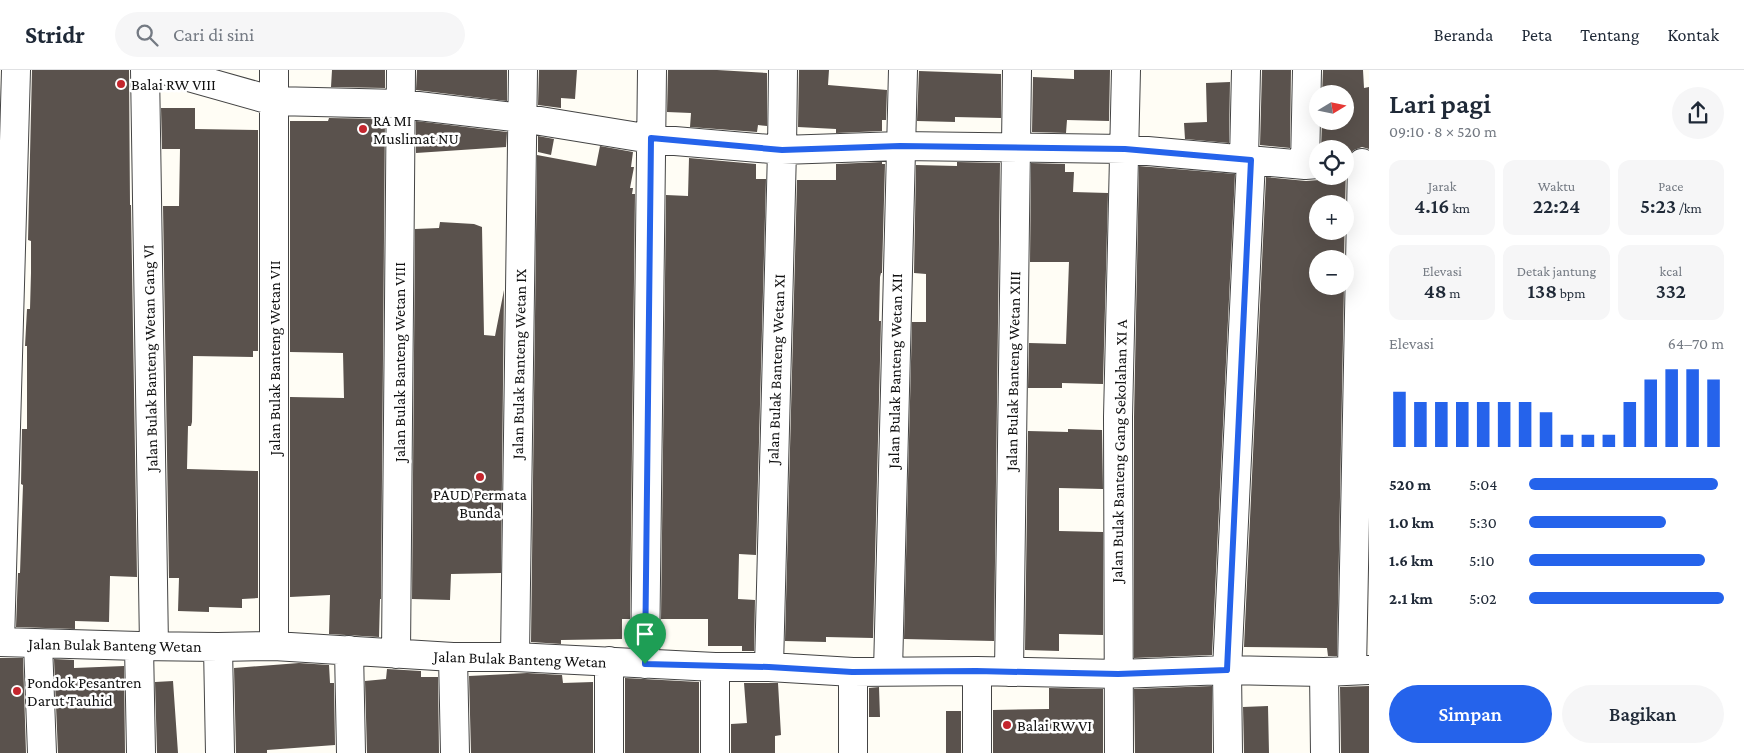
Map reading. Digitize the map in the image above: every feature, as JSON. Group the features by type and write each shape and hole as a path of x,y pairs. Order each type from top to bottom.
{"street":[{"path":"0,642 16,70"},
{"name":"Jalan Bulak Banteng Wetan Gang VI","path":"141,753 147,646 145,70"},
{"path":"164,70 274,101 401,104 522,118 651,138 782,150 900,146 1125,149 1309,165"},
{"name":"Jalan Bulak Banteng Wetan VII","path":"274,70 274,646"},
{"name":"Jalan Bulak Banteng Wetan VIII","path":"396,654 401,70"},
{"name":"Jalan Bulak Banteng Wetan IX","path":"515,657 522,70"},
{"path":"645,664 652,70"},
{"name":"Jalan Bulak Banteng Wetan XI","path":"769,667 783,70"},
{"name":"Jalan Bulak Banteng Wetan XII","path":"888,672 903,70"},
{"name":"Jalan Bulak Banteng Wetan XIII","path":"1009,672 1017,70"},
{"name":"Jalan Bulak Banteng Gang Sekolahan XI A","path":"1119,753 1118,417 1126,70"},
{"path":"1228,753 1227,670 1247,160 1246,70"},
{"path":"1307,70 1310,140"},
{"path":"1359,163 1360,670"},
{"name":"Jalan Bulak Banteng Wetan","path":"0,642 147,646 274,646 453,657 515,657 852,672 976,671 1118,674 1227,670 1324,672 1360,670"},
{"path":"38,644 42,753"},
{"path":"218,647 220,753"},
{"path":"349,650 351,753"},
{"path":"453,657 454,753"},
{"path":"609,662 609,753"},
{"path":"715,667 715,753"},
{"path":"976,671 977,753"},
{"path":"852,672 853,753"},
{"path":"1324,672 1325,753"}],"building":[{"path":"32,70 129,70 137,577 110,576 109,622 75,621 75,629 16,627 23,485 21,484 22,429 27,429 27,346 25,346 27,309 30,309 31,273 31,241 28,240"},
{"path":"332,70 385,70 385,88 331,87"},
{"path":"417,70 507,70 507,101 416,90"},
{"path":"539,70 577,70 575,99 561,98 561,108 538,105"},
{"path":"668,70 767,73 767,126 758,125 757,132 690,127 691,113 667,112"},
{"path":"799,70 829,70 828,85 887,90 886,120 882,120 882,131 836,133 836,129 798,127"},
{"path":"1074,70 1110,70 1109,121 1067,120 1066,133 1032,132 1033,77 1074,79"},
{"path":"1262,70 1291,70 1290,148 1260,145"},
{"path":"1323,70 1363,70 1364,88 1369,87 1369,149 1362,147 1354,150 1354,140 1321,140 1322,130 1354,130 1354,85 1322,85"},
{"path":"919,71 1001,74 1001,118 955,117 955,122 917,121"},
{"path":"1230,82 1229,143 1185,139 1184,123 1207,122 1206,83"},
{"path":"161,108 195,108 195,129 258,130 258,351 253,351 253,357 193,356 192,422 191,426 188,426 187,469 258,471 258,598 242,599 242,608 209,607 209,612 178,611 179,578 169,578 163,206 179,206 180,149 162,149"},
{"path":"329,118 385,119 381,599 379,637 329,634 330,595 290,597 290,397 344,398 343,353 290,352 290,121 328,121"},
{"path":"416,121 507,132 506,147 416,153"},
{"path":"538,136 554,139 551,155 538,152"},
{"path":"600,146 633,152 631,167 634,167 630,188 633,188 632,194 635,194 630,619 622,619 622,639 561,640 561,644 531,642 537,155 596,166"},
{"path":"689,158 756,164 756,179 766,179 756,555 739,554 738,599 755,600 754,651 742,651 742,646 708,646 708,619 661,619 666,195 688,196"},
{"path":"882,162 882,164 885,164 882,273 880,277 879,321 881,321 873,638 826,637 826,642 785,641 797,180 836,180 836,164"},
{"path":"957,162 1000,163 994,641 904,639 912,322 926,322 926,274 914,273 916,165 957,166"},
{"path":"1031,163 1065,164 1065,172 1074,172 1073,192 1108,193 1103,384 1062,383 1062,388 1028,388 1029,343 1066,344 1069,262 1030,262"},
{"path":"1139,166 1235,174 1212,655 1134,658 1134,417"},
{"path":"1266,177 1309,181 1309,185 1346,185 1345,195 1309,195 1309,240 1345,240 1344,250 1309,250 1309,295 1344,295 1337,656 1328,656 1327,648 1244,647"},
{"path":"440,222 474,224 482,227 484,335 495,336 504,290 501,573 451,574 450,600 412,599 415,229 439,228"},
{"path":"1068,429 1102,430 1103,489 1059,488 1059,531 1103,532 1103,635 1059,634 1059,651 1025,650 1028,431 1068,432"},
{"name":"Pondok Pesantren Darut Tauhid","path":"0,658 23,658 26,753 0,753"},
{"path":"54,659 74,660 74,668 124,666 125,753 58,753"},
{"path":"299,663 329,665 330,683 334,683 335,745 267,750 267,753 236,753 234,668"},
{"path":"387,669 421,671 421,677 438,677 439,753 367,753 365,681 386,679"},
{"path":"527,673 562,675 563,683 593,682 593,753 471,753 469,676"},
{"path":"625,678 699,682 699,753 625,753"},
{"path":"173,681 178,753 157,753 155,682"},
{"path":"744,683 778,683 781,735 775,736 775,753 731,753 731,724 747,723"},
{"path":"1212,686 1212,753 1135,753 1134,689"},
{"path":"1369,686 1369,753 1341,753 1340,687"},
{"path":"879,687 880,717 869,717 869,688"},
{"path":"1049,688 1103,689 1103,753 993,753 993,710 1049,709"},
{"path":"1268,706 1269,753 1244,753 1243,707"},
{"path":"946,711 961,711 961,753 946,753"}],"place":[{"name":"Balai RW VIII","path":"121,84"},
{"name":"RA MI Muslimat NU","path":"363,129"},
{"name":"PAUD Permata Bunda","path":"480,477"},
{"name":"Pondok Pesantren Darut Tauhid","path":"17,691"},
{"name":"Balai RW VI","path":"1007,725"}],"route":[{"path":"651,138 782,150 900,146 1125,149 1251,160 1227,670 1118,674 976,671 852,672 769,667 645,664 651,138"}]}
